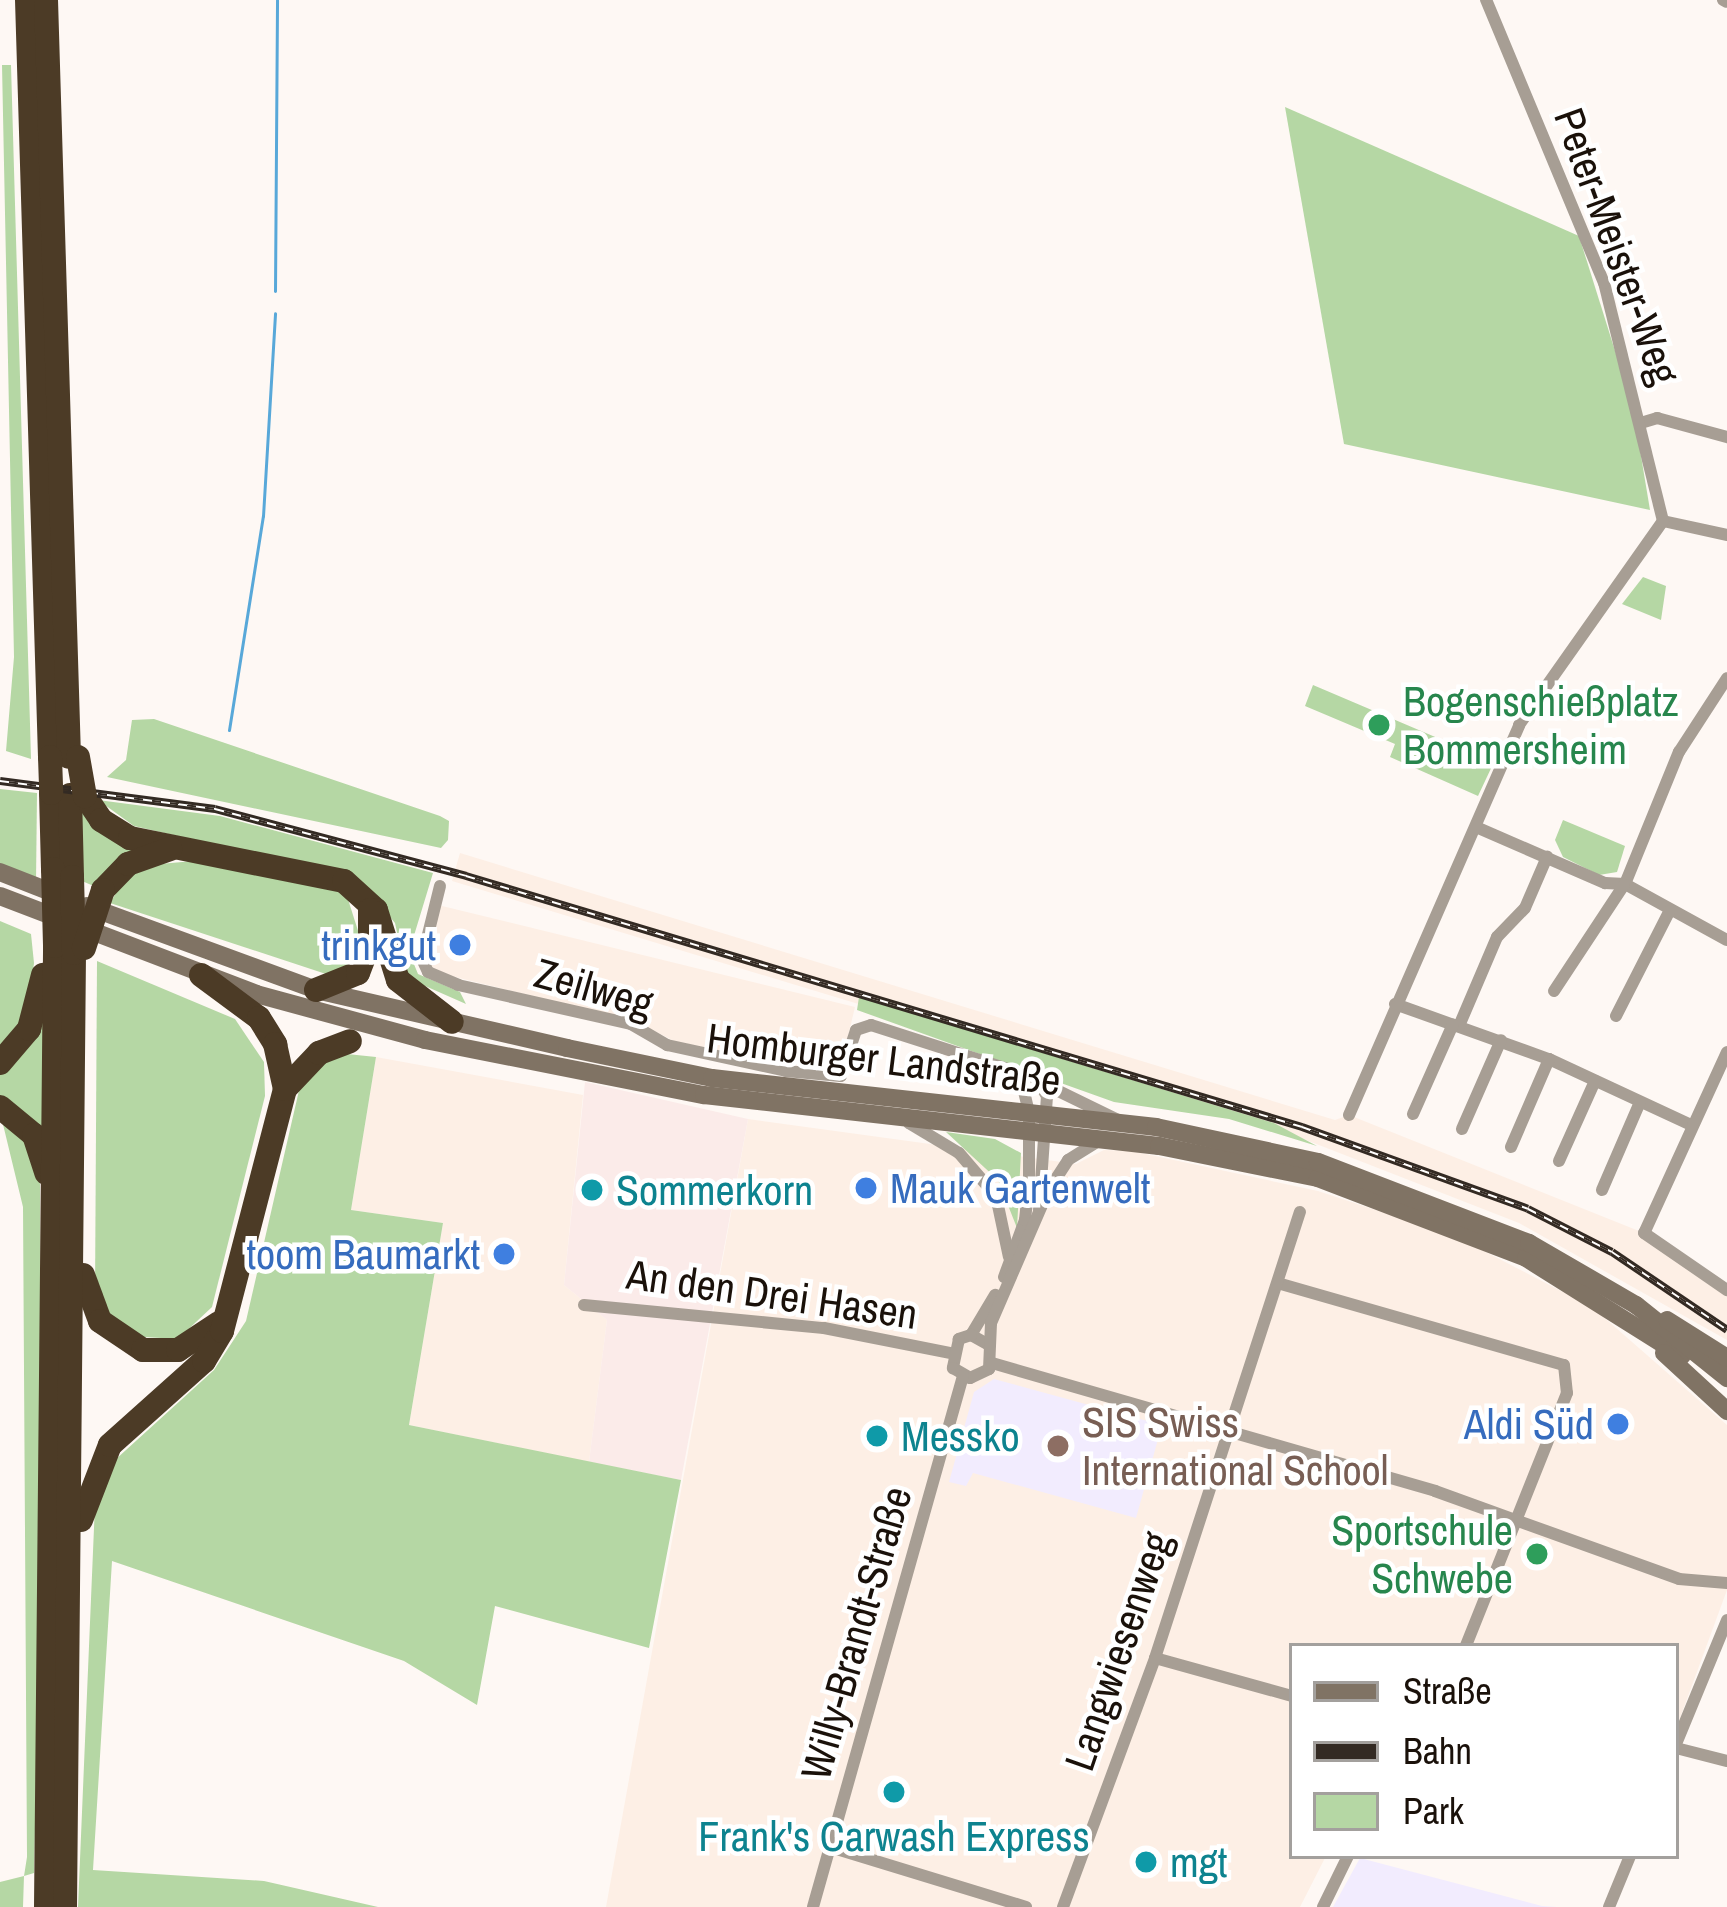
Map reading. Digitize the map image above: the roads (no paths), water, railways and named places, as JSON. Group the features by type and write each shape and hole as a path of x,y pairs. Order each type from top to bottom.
{"highway":[{"path":"27,0 68,795 63,873 64,1224 71,1563 65,1907"},
{"path":"46,0 66,757"},
{"path":"68,795 118,833 174,848 327,874 364,897 382,922 398,980 452,1022"},
{"path":"0,1063 35,1015 65,950 103,890 128,864 174,848"},
{"path":"46,1907 74,1006 54,907 63,873"},
{"path":"316,990 350,980 363,965 372,927 364,897"},
{"path":"200,975 259,1018 285,1089"},
{"path":"71,1563 92,1480 110,1445 204,1360 230,1306 285,1089 305,1063 350,1041"},
{"path":"0,1107 41,1148 91,1306 127,1344 178,1350 209,1334 230,1306"}],"main road":[{"name":"Homburger Landstraße","path":"0,872 316,990 712,1078 1038,1124 1247,1162 1389,1199 1526,1258 1630,1311 1727,1393"},
{"name":"Homburger Landstraße","path":"0,896 200,975 425,1040 704,1095 909,1123 1125,1123 1237,1141 1393,1185 1528,1243 1727,1378"},
{"path":"350,1041 425,1040"},
{"path":"1630,1311 1727,1358"},
{"path":"1630,1311 1727,1411"}],"street":[{"name":"Peter-Meister-Weg","path":"1486,0 1576,203 1644,422 1663,521"},
{"path":"1644,422 1657,418 1727,437"},
{"path":"1348,1115 1519,725 1663,521 1727,535"},
{"path":"1554,991 1625,884 1679,752 1727,678"},
{"path":"1476,826 1625,884 1727,940"},
{"path":"1413,1114 1497,937 1525,908 1547,857"},
{"name":"Zeilweg","path":"440,886 422,959 428,972 458,985 631,1024 667,1045 786,1071 841,1076 862,1024 1042,1083 1125,1123"},
{"path":"1616,1016 1669,912"},
{"path":"1395,1004 1549,1059 1690,1125"},
{"path":"1462,1129 1501,1040"},
{"path":"1727,1052 1645,1233 1727,1290"},
{"path":"1511,1147 1549,1059"},
{"path":"1004,1070 1024,1086 1038,1124 1039,1210"},
{"path":"1559,1161 1595,1081"},
{"path":"992,1363 977,1377 963,1376 950,1353 971,1335 1008,1268 1025,1220 1042,1083"},
{"path":"1601,1190 1640,1102"},
{"path":"909,1123 959,1154 996,1196 1009,1234 1008,1268"},
{"path":"992,1363 989,1345 1039,1210 1068,1160 1101,1139"},
{"name":"Langwiesenweg","path":"1063,1907 1155,1658 1281,1284 1300,1212"},
{"path":"1281,1284 1564,1365 1567,1393 1467,1643"},
{"name":"An den Drei Hasen","path":"584,1305 824,1328 950,1353"},
{"path":"971,1335 989,1345"},
{"path":"992,1363 1229,1429 1518,1518 1679,1579 1727,1583"},
{"name":"Willy-Brandt-Straße","path":"813,1907 963,1376"},
{"path":"1679,1739 1727,1620"},
{"path":"1155,1658 1289,1695"},
{"path":"1679,1747 1727,1761"},
{"path":"830,1847 1026,1907"},
{"path":"1323,1907 1347,1859"},
{"path":"1609,1907 1629,1859"}],"waterway":[{"path":"275,291 277,0"},
{"path":"229,730 263,516 275,313"}],"railway":[{"path":"0,781 215,809 466,876 1302,1127 1528,1209 1612,1252 1727,1330"}],"place":[{"name":"Bogenschießplatz Bommersheim","path":"1379,725"},
{"name":"trinkgut","path":"460,945"},
{"name":"Mauk Gartenwelt","path":"866,1188"},
{"name":"Sommerkorn","path":"592,1190"},
{"name":"toom Baumarkt","path":"504,1254"},
{"name":"Aldi Süd","path":"1618,1424"},
{"name":"Messko","path":"877,1436"},
{"name":"SIS Swiss International School","path":"1058,1446"},
{"name":"Sportschule Schwebe","path":"1537,1554"},
{"name":"Frank's Carwash Express","path":"894,1792"},
{"name":"mgt","path":"1146,1862"}]}
